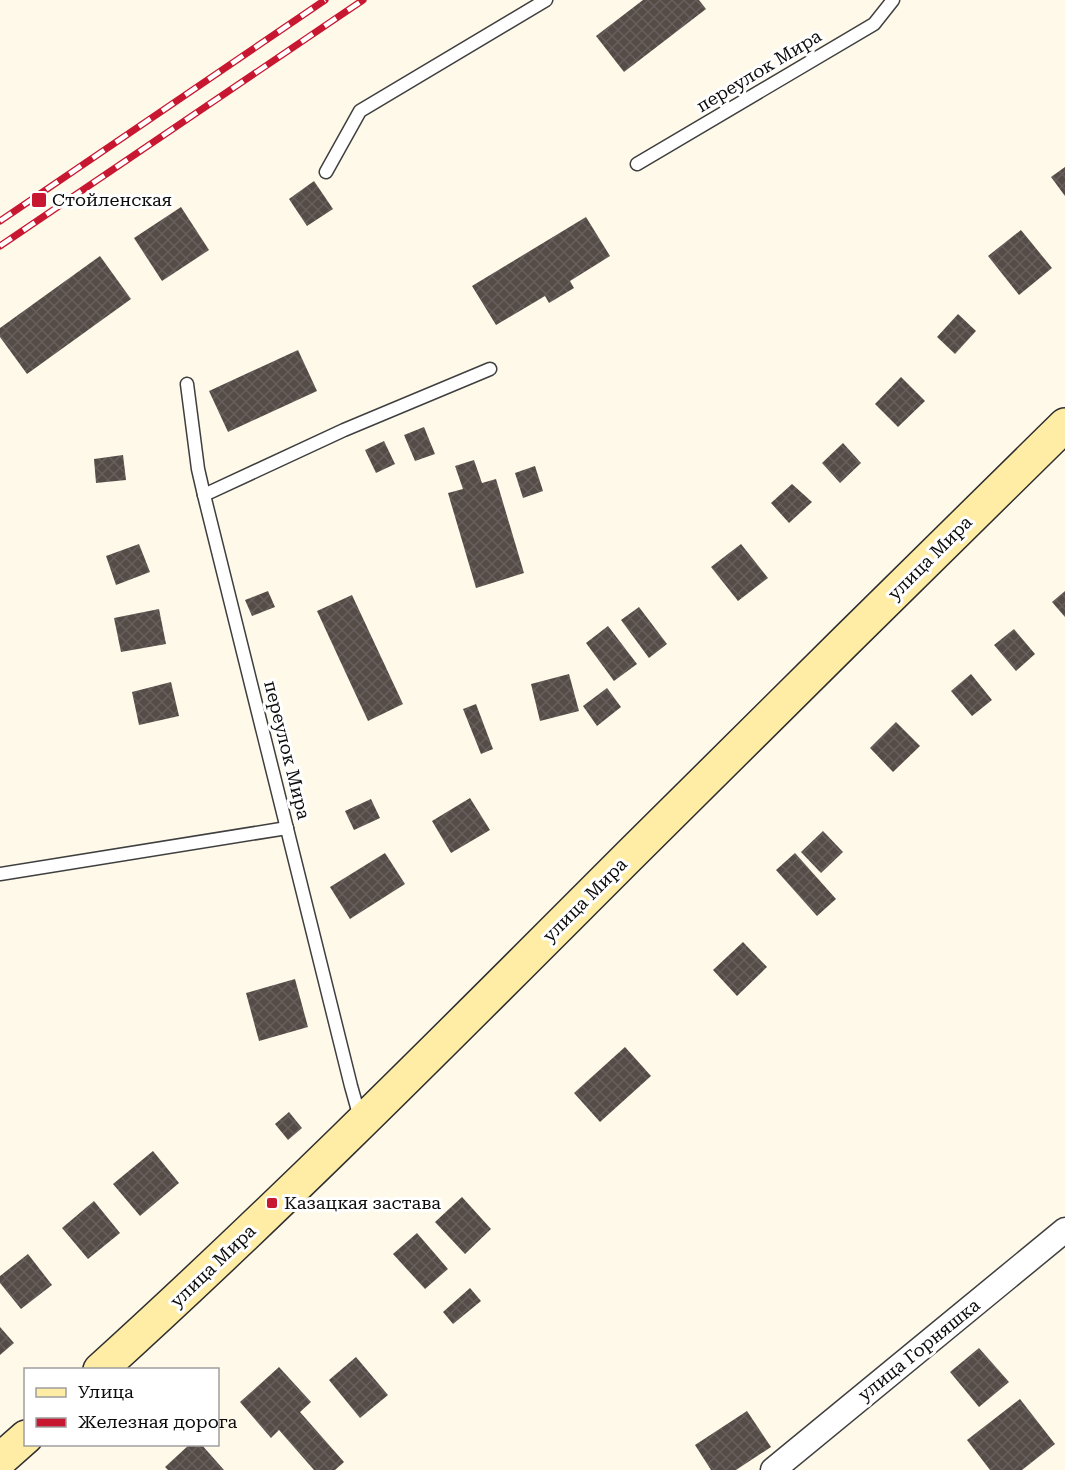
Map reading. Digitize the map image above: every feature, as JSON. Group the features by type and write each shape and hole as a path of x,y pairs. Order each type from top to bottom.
{"main road":[{"name":"улица Мира","path":"102,1368 170,1307 362,1123 1065,425"},
{"path":"0,1460 24,1439"}],"street":[{"name":"улица Горняшка","path":"773,1470 1065,1230"}],"lane":[{"path":"326,172 360,111 546,0"},
{"name":"переулок Мира","path":"637,164 874,24 893,0"},
{"path":"204,495 344,430 490,369"},
{"name":"переулок Мира","path":"187,384 198,469 204,495 362,1123"},
{"path":"0,874 288,828"}],"building":[{"path":"643,0 699,0 706,9 624,72 596,36"},
{"path":"1065,167 1065,196 1051,177"},
{"path":"314,181 333,209 307,226 289,199"},
{"path":"181,207 209,250 162,281 134,238"},
{"path":"586,217 610,256 570,281 574,288 549,303 545,296 496,325 472,286"},
{"path":"1021,230 1052,268 1019,295 988,256"},
{"path":"100,256 131,299 27,374 0,337 0,328"},
{"path":"958,314 976,331 955,354 937,337"},
{"path":"298,350 317,391 228,432 209,391"},
{"path":"901,377 925,401 898,427 875,404"},
{"path":"424,427 435,454 415,461 404,435"},
{"path":"384,441 395,464 376,473 365,450"},
{"path":"843,443 861,463 840,483 822,463"},
{"path":"123,455 126,480 96,483 94,459"},
{"path":"474,460 482,483 496,479 524,573 476,588 448,493 463,489 455,466"},
{"path":"535,466 543,491 523,498 515,473"},
{"path":"792,484 812,502 789,523 771,503"},
{"path":"139,544 150,572 116,585 106,556"},
{"path":"741,544 768,578 738,601 711,567"},
{"path":"268,591 275,607 252,616 245,600"},
{"path":"1065,591 1065,617 1052,602"},
{"path":"352,595 403,704 368,721 317,611"},
{"path":"639,607 667,644 649,658 621,620"},
{"path":"159,609 166,644 121,652 114,618"},
{"path":"608,626 637,664 614,681 586,643"},
{"path":"1014,629 1035,654 1016,671 994,645"},
{"path":"569,674 579,711 540,721 531,684"},
{"path":"971,674 992,700 972,716 951,691"},
{"path":"171,682 179,716 139,725 132,692"},
{"path":"607,688 621,707 597,726 583,706"},
{"path":"476,704 493,749 481,754 463,709"},
{"path":"896,722 920,746 893,772 870,748"},
{"path":"470,798 490,830 451,853 432,821"},
{"path":"371,799 380,818 354,830 345,811"},
{"path":"823,831 843,852 821,873 801,852"},
{"path":"385,853 405,884 350,919 330,887"},
{"path":"795,853 836,899 817,916 776,870"},
{"path":"743,942 767,967 737,996 713,970"},
{"path":"295,979 308,1027 259,1041 246,993"},
{"path":"625,1047 651,1076 600,1122 574,1093"},
{"path":"289,1112 302,1128 288,1140 275,1124"},
{"path":"153,1151 179,1183 140,1216 113,1184"},
{"path":"462,1197 491,1229 465,1254 435,1222"},
{"path":"94,1201 120,1233 88,1259 62,1228"},
{"path":"417,1233 448,1269 425,1289 393,1254"},
{"path":"28,1254 52,1285 21,1309 0,1283 0,1276"},
{"path":"470,1288 481,1301 453,1324 443,1312"},
{"path":"0,1327 14,1343 0,1355"},
{"path":"979,1348 1009,1382 979,1407 950,1372"},
{"path":"356,1357 388,1395 360,1418 329,1380"},
{"path":"279,1367 311,1402 300,1412 344,1462 335,1470 314,1470 279,1430 271,1438 240,1402"},
{"path":"1020,1399 1055,1444 1022,1470 990,1470 967,1440"},
{"path":"747,1411 771,1447 736,1470 711,1470 695,1445"},
{"path":"188,1446 203,1446 224,1470 168,1470 165,1467"}],"railway":[{"path":"0,221 325,0"},
{"path":"0,246 363,0"}],"place":[{"name":"Стойленская","path":"39,200"},
{"name":"Казацкая застава","path":"272,1203"}]}
